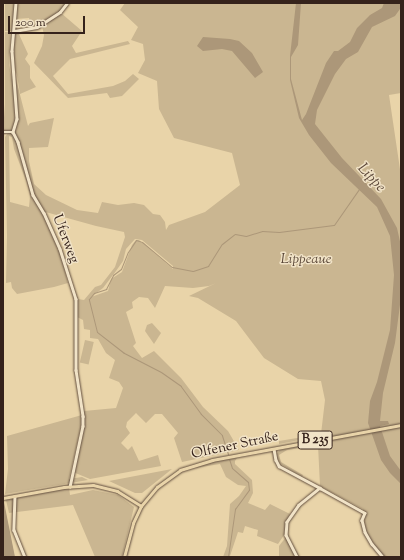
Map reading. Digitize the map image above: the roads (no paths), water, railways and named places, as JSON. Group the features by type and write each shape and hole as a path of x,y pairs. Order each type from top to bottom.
{"main road":[{"name":"Olfener Straße","path":"124,557 133,523 141,506 157,487 180,470 212,460 401,424"},
{"path":"3,498 86,485 108,488 141,506"}],"street":[{"path":"3,132 13,132 17,119 12,70 16,3"},
{"path":"14,31 37,27 60,12 67,3"},
{"name":"Uferweg","path":"13,132 18,142 33,195 44,213 60,249 76,299 76,370 83,416 83,426 70,487"},
{"path":"274,449 279,466 365,513 362,520 365,532 372,544 383,557"},
{"path":"296,557 286,535 287,522 299,505 320,488"},
{"path":"15,496 14,530 25,557"}],"waterway":[{"name":"Lippe","path":"228,454 222,435 201,414 181,386 161,372 124,353 97,332 89,299 94,293 106,289 113,275 121,269 128,252 136,240 142,242 172,267 193,271 208,266 222,244 235,234 246,236 262,231 279,232 334,225 359,189"},
{"path":"228,557 235,509 249,490 248,482 232,468 229,459"}],"park label":[{"name":"Lippeaue","path":"306,260"}]}
